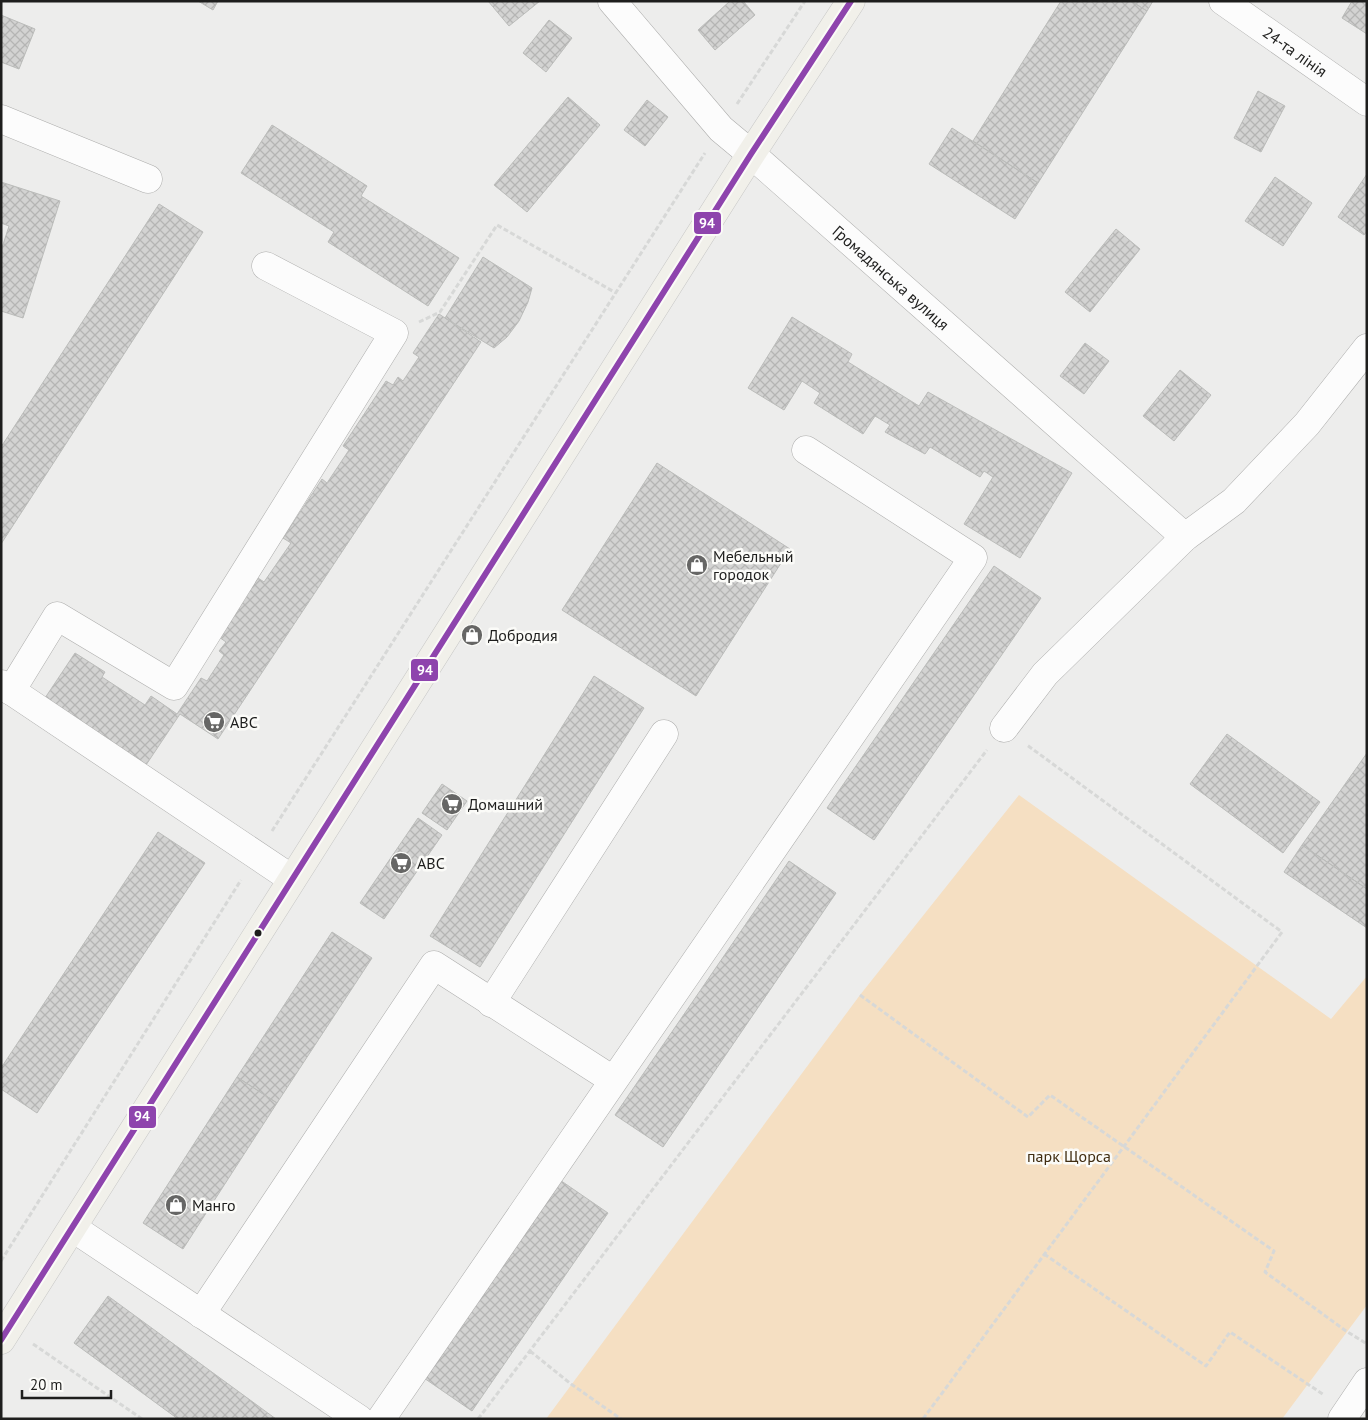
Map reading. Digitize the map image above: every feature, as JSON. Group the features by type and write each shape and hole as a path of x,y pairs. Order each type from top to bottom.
{"main road":[{"path":"6,1334 292,879 851,1"}],"street":[{"name":"Громадянська вулиця","path":"612,1 721,129 752,154 1185,537"},
{"name":"24-та лінія","path":"1223,1 1367,102"},
{"path":"1,119 148,179"},
{"path":"266,266 394,333 174,686 57,616 6,687 292,879"},
{"path":"1004,728 1045,674 1185,537 1241,494 1307,424 1367,348"},
{"path":"381,1419 973,558 806,450"},
{"path":"491,1003 664,734"},
{"path":"201,1314 434,965 613,1080"},
{"path":"73,1228 359,1419"},
{"path":"1344,1415 1367,1382"}],"path":[{"path":"1,1261 257,854 805,1"},
{"path":"394,333 440,312 497,225 616,293"},
{"path":"478,1419 1004,728 1282,932 923,1419"},
{"path":"860,996 1028,1117 1050,1095 1274,1251 1265,1272 1346,1332 1367,1344"},
{"path":"1044,1254 1206,1366 1230,1332 1344,1415"},
{"path":"6,1334 142,1419"},
{"path":"530,1351 571,1384 621,1419"}],"green space":[{"name":"парк Щорса","path":"1019,795 1331,1019 1367,976 1367,1305 1282,1419 546,1419 860,995"}],"building":[{"path":"198,1 218,1 213,10"},
{"path":"488,1 540,1 509,26"},
{"path":"730,1 743,1 755,15 715,50 698,30"},
{"path":"1061,1 1131,1 1147,11 1038,183 973,141"},
{"path":"1131,1 1153,1 1147,11"},
{"path":"1352,1 1367,1 1367,34 1342,18"},
{"path":"1,15 35,29 19,69 1,62"},
{"path":"549,20 572,38 546,72 523,53"},
{"path":"1258,91 1285,106 1261,152 1234,138"},
{"path":"568,97 600,125 527,212 494,185"},
{"path":"647,100 668,117 645,146 624,130"},
{"path":"272,125 367,186 361,196 459,258 428,306 328,242 334,232 241,173"},
{"path":"952,128 1038,183 1015,219 929,164"},
{"path":"1367,174 1367,231 1364,235 1338,217"},
{"path":"1275,177 1312,203 1283,246 1245,221"},
{"path":"1,182 60,201 23,318 1,311 1,251 9,226 1,223"},
{"path":"159,204 203,232 1,544 1,447"},
{"path":"1116,229 1140,249 1090,312 1065,292"},
{"path":"483,257 532,288 519,321 507,337 494,348 445,318"},
{"path":"439,314 481,342 218,739 180,714 146,765 45,698 75,653 105,672 102,677 145,705 151,696 177,714 201,678 207,681 224,655 219,651 226,642 219,637 258,578 264,582 291,543 283,538 322,479 327,483 349,450 343,446 386,381 393,385 398,377 403,381 419,357 413,353"},
{"path":"792,317 852,354 848,362 919,406 928,392 1072,473 1020,558 964,524 993,477 984,471 980,477 930,447 925,454 885,432 890,425 875,416 863,434 814,403 820,393 802,381 784,410 748,388"},
{"path":"1085,343 1109,361 1084,394 1060,376"},
{"path":"1180,370 1211,395 1174,441 1143,416"},
{"path":"657,463 790,549 696,696 562,610"},
{"path":"994,566 1041,598 874,840 827,808"},
{"path":"594,676 644,708 480,967 430,936"},
{"path":"1227,734 1320,802 1283,853 1190,784"},
{"path":"1367,753 1367,889 1302,845"},
{"path":"442,784 467,801 447,830 422,813"},
{"path":"418,818 442,835 384,919 360,903"},
{"path":"158,832 205,863 37,1113 1,1089 1,1068"},
{"path":"1302,845 1367,889 1367,928 1284,872"},
{"path":"789,861 836,893 663,1147 615,1115"},
{"path":"332,932 372,958 277,1103 237,1077"},
{"path":"237,1077 277,1103 183,1249 143,1223"},
{"path":"557,1178 608,1213 472,1411 421,1376"},
{"path":"108,1296 276,1419 178,1419 74,1343"}],"transit line":[{"name":"94","path":"1,1340 751,154 851,1"}],"place":[{"name":"Мебельный городок","path":"697,565"},
{"name":"Добродия","path":"472,635"},
{"name":"ABC","path":"214,722"},
{"name":"Домашний","path":"452,804"},
{"name":"АВС","path":"401,863"},
{"name":"Манго","path":"176,1205"}]}
